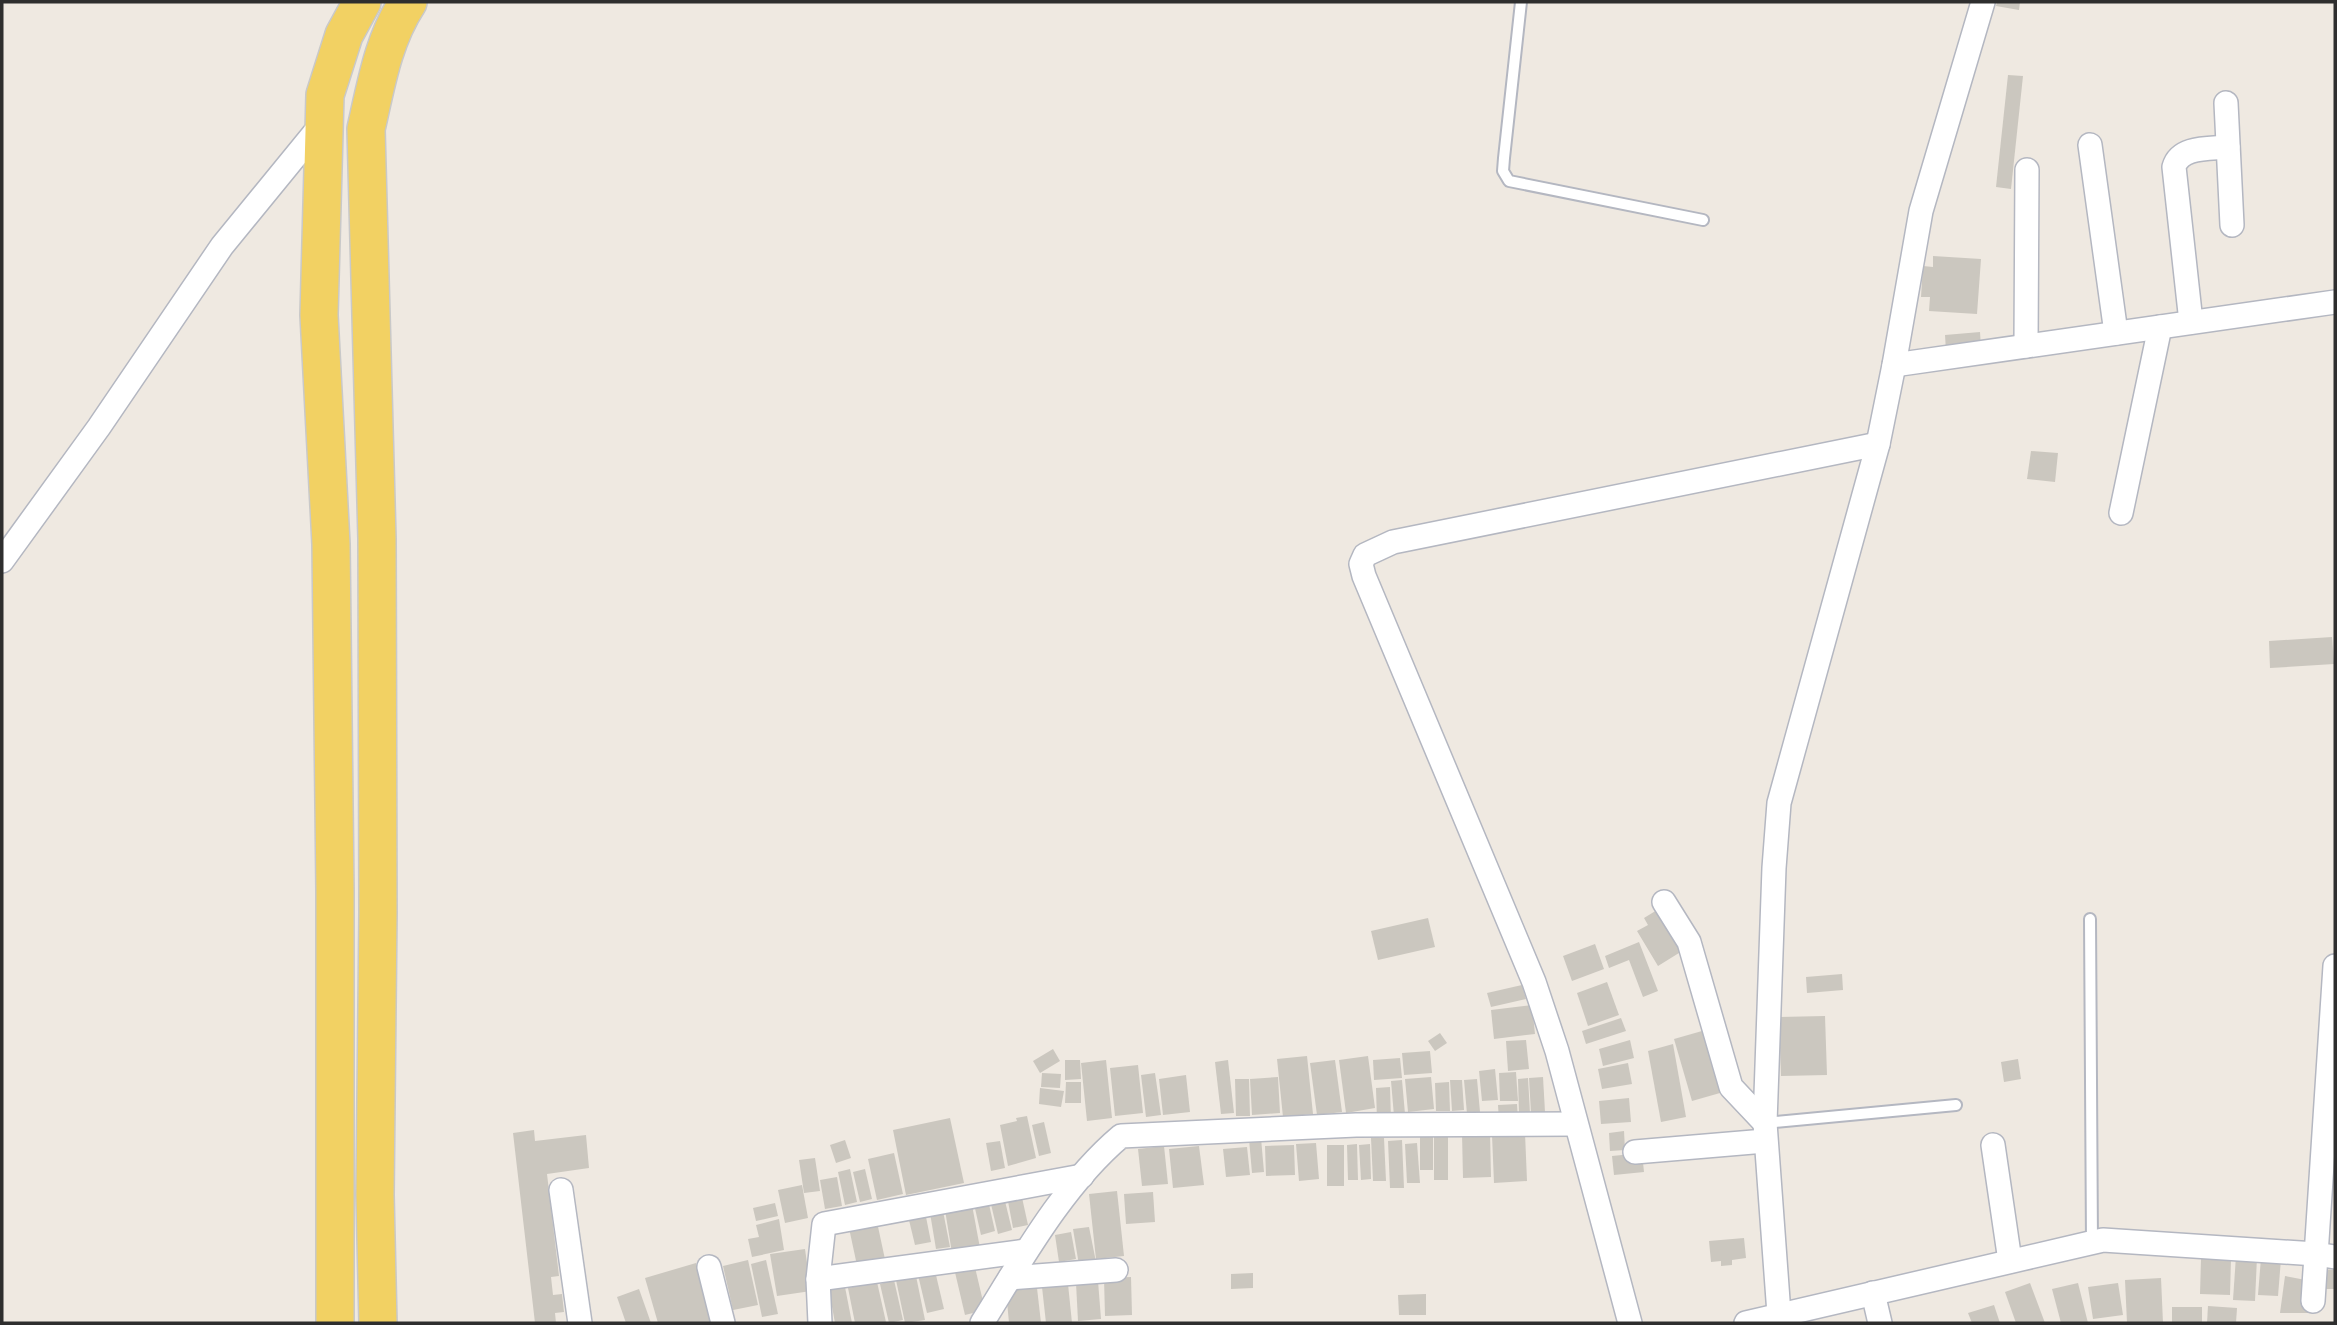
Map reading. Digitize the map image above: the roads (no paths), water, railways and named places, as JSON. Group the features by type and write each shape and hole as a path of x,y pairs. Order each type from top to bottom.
{"main road":[{"path":"335,1323 335,914 331,544 319,315 325,95 344,35 362,2"},
{"path":"378,1323 375,1195 378,912 377,540 366,129 379,69 396,20 408,2"}],"street":[{"path":"1779,1314 1765,1133 1774,868 1779,803 1878,444 1921,211 1983,2"},
{"path":"2226,103 2232,225"},
{"path":"2,561 99,427 222,246 325,120"},
{"path":"2090,145 2116,333"},
{"path":"2192,322 2174,167 2177,158 2184,152 2228,147"},
{"path":"2026,346 2027,170"},
{"path":"1894,365 2335,302"},
{"path":"2121,513 2160,327"},
{"path":"1630,1323 1557,1051 1534,982 1369,589 1361,564 1366,555 1393,542 1878,444"},
{"path":"1664,902 1689,942 1731,1087 1765,1133"},
{"path":"2313,1301 2325,1256 2335,966"},
{"path":"982,1323 1026,1251 1099,1154 1121,1136 1356,1125 1576,1124"},
{"path":"1635,1152 1765,1133"},
{"path":"1993,1145 2010,1261"},
{"path":"820,1323 818,1279 824,1224 1082,1176"},
{"path":"561,1190 580,1323"},
{"path":"1746,1323 2103,1240 2325,1256"},
{"path":"818,1279 1026,1251"},
{"path":"709,1267 723,1323"},
{"path":"1010,1278 1116,1269"},
{"path":"1872,1293 1880,1323"}],"lane":[{"path":"1521,2 1503,171 1509,181 1703,220"},
{"path":"2090,919 2092,1242"},
{"path":"1765,1133 1956,1105"}]}
